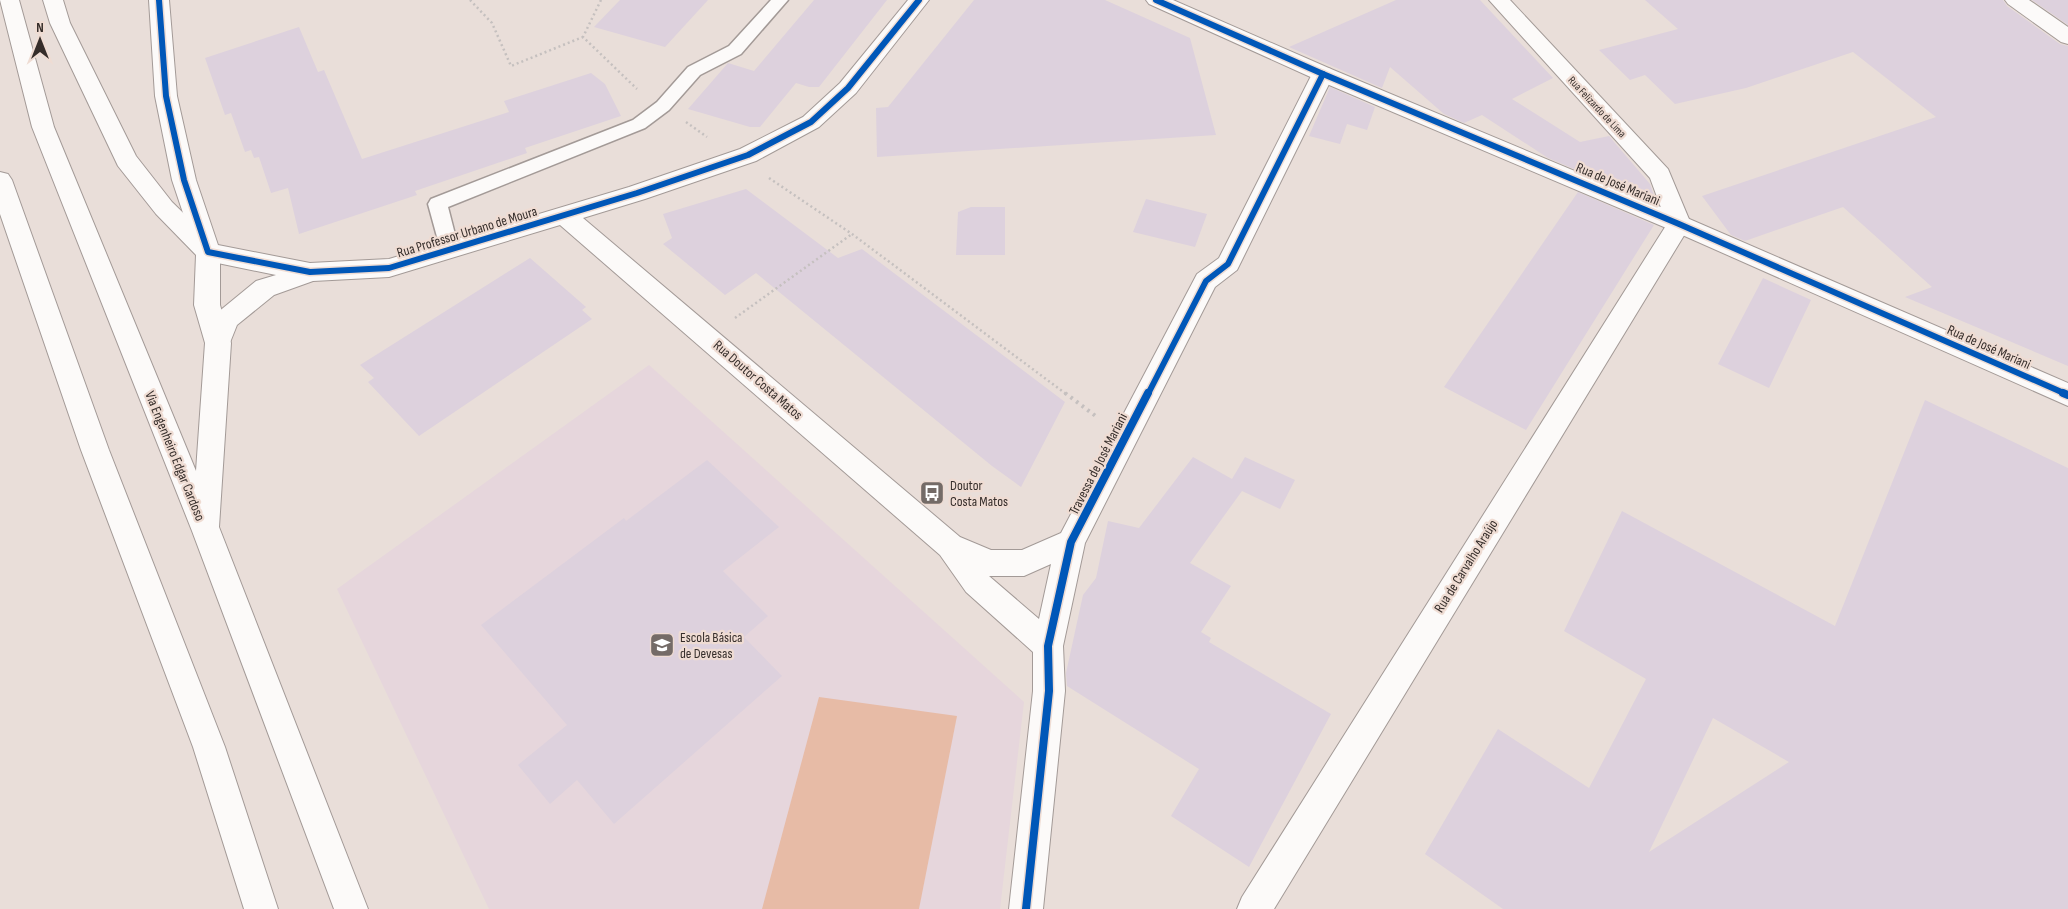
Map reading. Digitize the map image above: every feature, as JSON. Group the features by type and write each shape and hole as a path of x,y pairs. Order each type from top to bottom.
{"street":[{"name":"Via Engenheiro Edgar Cardoso","path":"9,0 43,127 206,531 351,909"},
{"path":"53,0 60,23 126,160 164,208 208,252"},
{"path":"159,0 166,96 184,180 208,252 208,305 218,343 206,531"},
{"name":"Rua Professor Urbano de Moura","path":"208,252 310,272 389,268 564,215 748,155 811,122 848,88 919,0"},
{"name":"Rua de José Mariani","path":"1156,0 1323,74 1680,224 2068,396"},
{"name":"Rua Felizardo de Lima","path":"1499,0 1660,175 1680,224"},
{"path":"2015,0 2068,37"},
{"name":"Travessa de José Mariani","path":"1026,909 1049,691 1048,646 1071,542 1206,281 1228,264 1323,74"},
{"path":"0,180 95,450 209,747 261,909"},
{"name":"Rua Doutor Costa Matos","path":"564,215 950,546 976,583 1048,646"},
{"name":"Rua de Carvalho Araújo","path":"1254,909 1680,224"},
{"name":"Rua Professor Urbano de Moura","path":"218,343 226,320 265,288 310,272"},
{"name":"Rua Doutor Costa Matos","path":"950,546 990,564 1024,564 1071,542"}],"lane":[{"path":"449,250 438,204 639,124 663,106 694,71 735,50 780,0"}],"path":[{"path":"470,0 492,23 511,66 583,37 601,0"},
{"path":"583,37 608,59 641,93"},
{"path":"686,122 707,137"},
{"path":"768,177 852,234 1073,399"},
{"path":"708,337 852,234"}],"shaded area":[{"name":"Escola Básica de Devesas","path":"649,365 1024,702 1000,909 489,909 337,589"},
{"path":"819,697 957,716 919,909 762,909"}],"building":[{"path":"620,0 708,0 665,47 594,27"},
{"path":"814,0 887,0 819,87 809,87 796,83 760,127 750,127 688,109 728,63 754,71"},
{"path":"974,0 1105,0 1190,38 1216,135 877,157 876,108 888,107"},
{"path":"1396,0 1480,0 1553,78 1512,99 1580,142 1609,136 1650,184 1657,204 1548,158 1482,115 1464,123 1444,114 1390,67 1382,88 1289,47"},
{"path":"1645,0 2003,0 2007,6 2060,44 2068,46 2068,366 1905,297 1932,287 1843,207 1745,241 1731,235 1702,196 1936,117 1853,52 1746,88 1675,104 1645,75 1630,80 1599,50 1678,29"},
{"path":"2032,0 2068,0 2068,25"},
{"path":"299,27 318,72 324,70 362,159 509,112 504,101 591,73 605,84 621,116 525,148 527,153 415,191 417,195 299,234 288,188 271,193 259,157 254,158 251,150 245,152 231,113 225,115 205,58"},
{"path":"1330,87 1375,107 1367,130 1347,124 1340,144 1309,136"},
{"path":"746,189 838,258 862,249 1065,402 1021,487 992,466 756,273 725,295 663,244 672,238 663,214"},
{"path":"1578,192 1654,225 1526,430 1444,387"},
{"path":"1146,199 1207,214 1195,247 1133,232"},
{"path":"971,207 1005,207 1005,255 956,255 958,212"},
{"path":"530,258 586,307 582,310 592,319 419,436 368,382 374,378 360,365"},
{"path":"1763,278 1811,300 1769,388 1718,364"},
{"path":"1925,400 2068,468 2068,909 1503,909 1425,854 1498,729 1589,788 1646,679 1564,631 1622,511 1835,626","holes":["1713,718 1789,762 1649,852"]},
{"path":"1193,457 1232,479 1245,457 1295,480 1280,509 1242,491 1190,563 1231,586 1201,632 1211,638 1209,642 1331,714 1249,867 1171,816 1199,769 1067,686 1066,673 1083,595 1096,578 1108,521 1139,528"},
{"path":"707,460 779,527 723,571 768,616 744,637 782,676 614,824 577,780 550,804 518,765 567,725 481,625 624,518 626,521"}],"cycle path":[{"path":"159,0 166,96 184,180 208,252 310,272 389,268 637,193 748,155 811,122 848,88 919,0"},
{"path":"1156,0 1323,74 1679,224 2068,395"},
{"path":"1026,909 1049,691 1048,646 1071,542 1206,281 1228,264 1323,74"}],"place":[{"name":"Doutor Costa Matos","path":"932,493"},
{"name":"Escola Básica de Devesas","path":"662,645"}]}
